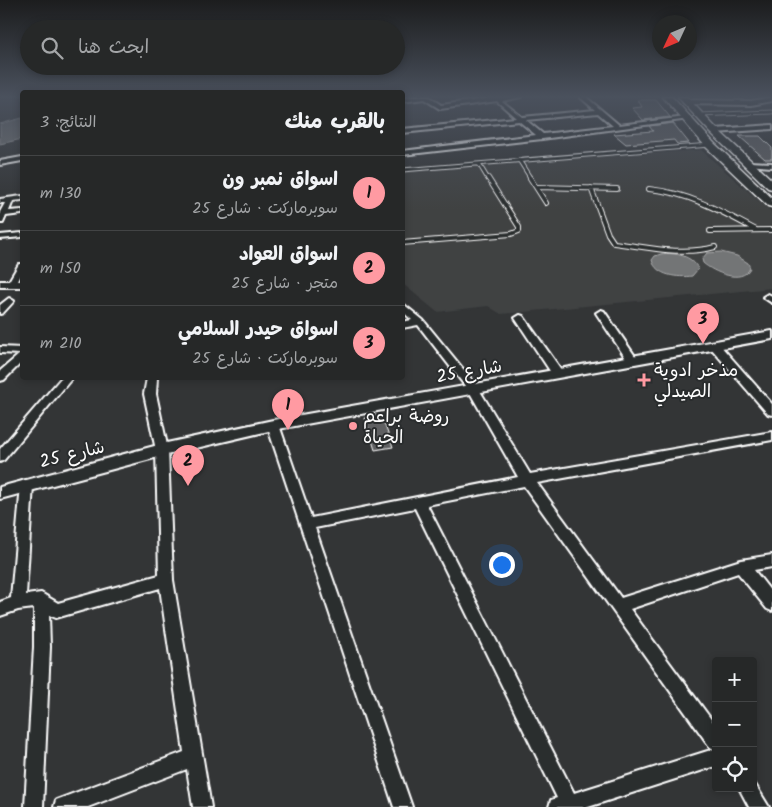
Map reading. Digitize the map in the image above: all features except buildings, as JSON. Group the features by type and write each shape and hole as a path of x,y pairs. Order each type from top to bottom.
{"main road":[{"path":"700,135 772,204"},
{"path":"718,135 771,185"},
{"path":"735,170 748,172 752,167"},
{"path":"751,184 758,182 771,185"}],"street":[{"path":"405,153 560,135"},
{"path":"0,163 20,159"},
{"path":"752,167 772,164"},
{"path":"0,201 20,198"},
{"path":"1,216 10,200"},
{"path":"1,216 20,212"},
{"path":"0,236 20,235"},
{"path":"12,284 20,270"},
{"path":"0,284 20,284"},
{"path":"0,312 9,301"},
{"path":"405,309 420,322 473,389 527,480 712,735"},
{"path":"600,313 633,361"},
{"path":"520,318 558,374"},
{"path":"405,324 420,322"},
{"name":"شارع 25","path":"0,493 162,450 273,426 772,336"},
{"path":"715,346 772,411"},
{"path":"0,350 20,351"},
{"path":"0,377 20,359"},
{"path":"0,457 65,380"},
{"path":"152,380 150,394 162,450 166,580 202,807"},
{"path":"273,426 404,807"},
{"path":"308,524 527,480 772,436"},
{"path":"18,603 27,485"},
{"path":"419,502 564,805 712,758"},
{"path":"618,606 740,566 772,561"},
{"path":"740,566 772,604"},
{"path":"0,609 18,603 41,600 56,611 166,580"},
{"path":"34,807 42,647 41,600"},
{"path":"63,807 195,757"},
{"path":"751,792 760,807"}],"lane":[{"path":"405,170 710,145"},
{"path":"519,160 538,187 546,203"},
{"path":"405,244 511,234 519,231 519,228 479,164"},
{"path":"538,187 617,189"},
{"path":"591,188 600,207 610,239 614,243 685,252 701,251 715,247"},
{"path":"649,189 665,190 690,196 756,230"},
{"path":"710,231 772,230"}],"shaded area":[{"path":"0,135 20,135 20,139 0,144"},
{"path":"701,150 772,212 772,288 501,314 488,306 437,312 405,286 405,169"},
{"path":"721,252 737,256 748,263 750,268 741,276 734,276 720,273 703,263 702,259 707,253"},
{"path":"672,254 688,258 698,269 692,276 680,277 663,273 658,270 652,260 655,256"}],"place":[{"name":"اسواق حيدر السلامي","path":"703,344"},
{"name":"مذخر ادوية الصيدلي","path":"644,380"},
{"name":"روضة براعم الحياة","path":"353,426"},
{"name":"اسواق نمبر ون","path":"288,430"},
{"name":"اسواق العواد","path":"188,486"}]}
